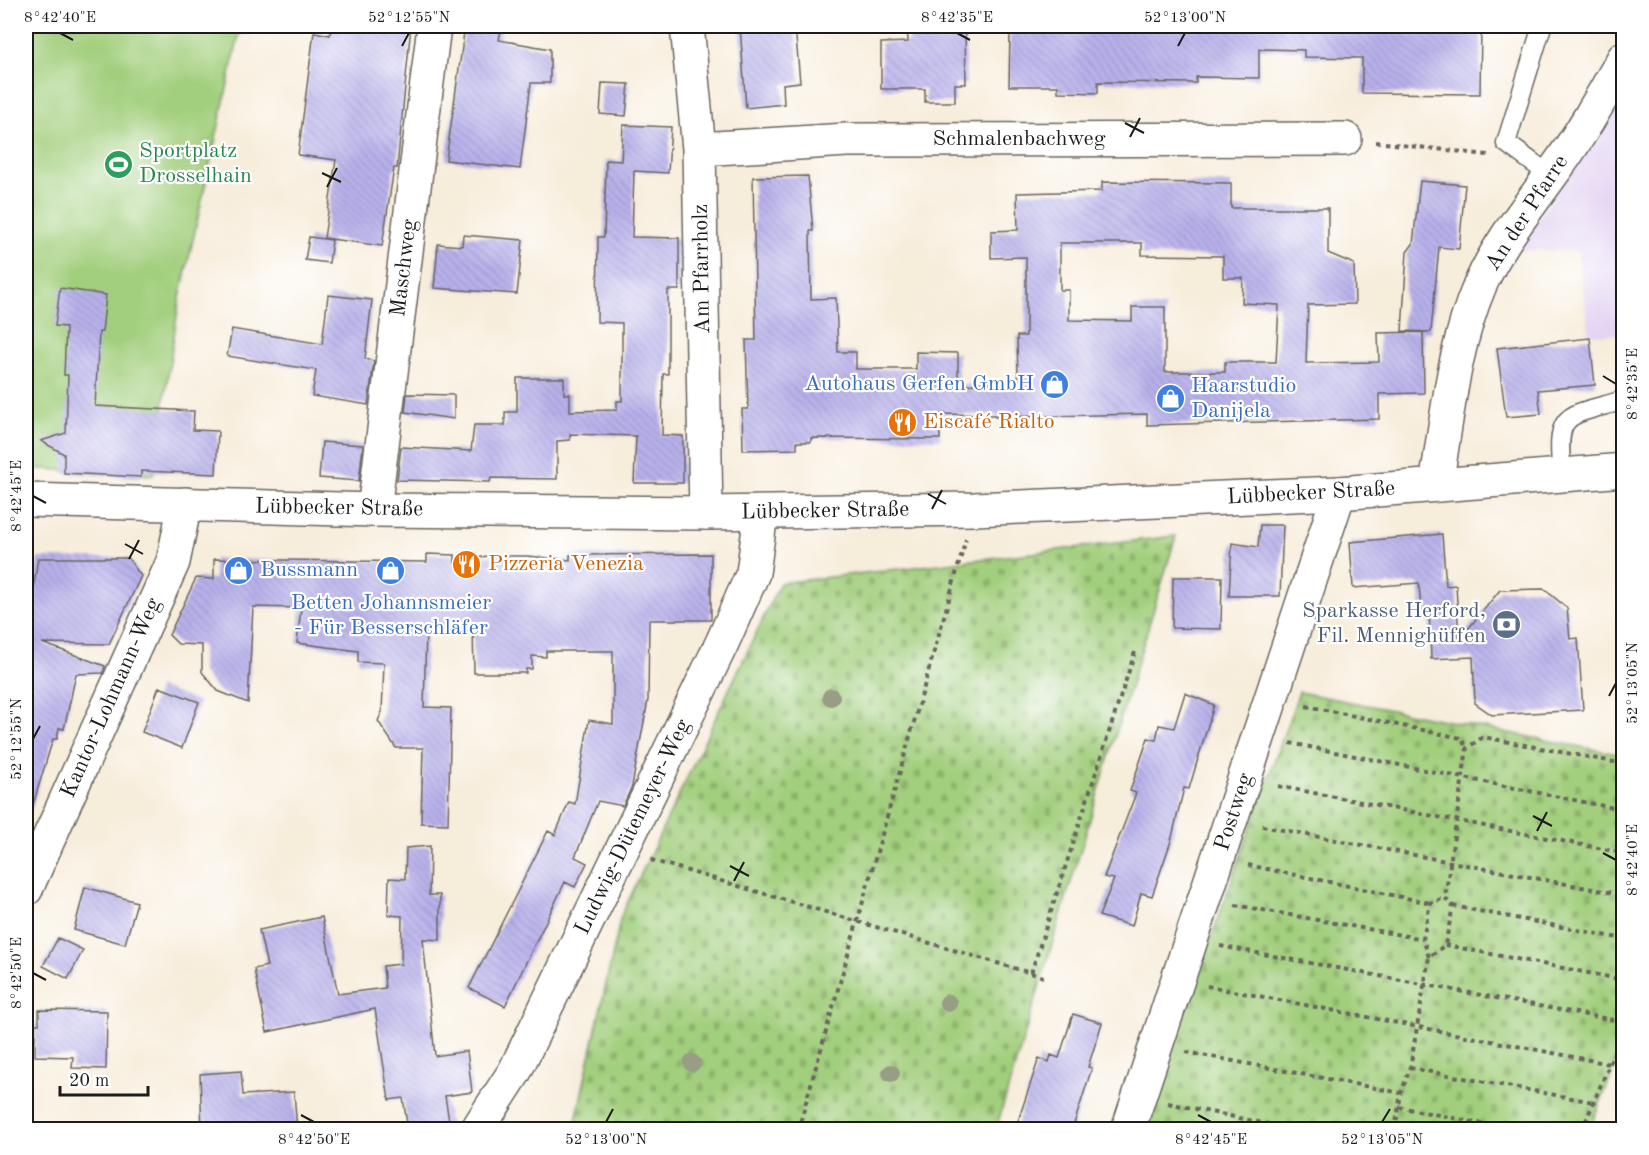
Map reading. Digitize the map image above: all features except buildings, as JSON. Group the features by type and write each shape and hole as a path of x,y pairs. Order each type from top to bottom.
{"street":[{"name":"Maschweg","path":"374,510 434,26"},
{"name":"Am Pfarrholz","path":"687,26 699,149 706,513"},
{"name":"An der Pfarre","path":"1436,485 1459,349 1481,285 1519,218 1551,176 1597,105 1623,58"},
{"name":"Schmalenbachweg","path":"699,149 847,140 1345,139"},
{"name":"Lübbecker Straße","path":"26,500 374,510 761,513 974,509 1339,493 1623,470"},
{"name":"Postweg","path":"1128,1130 1339,493"},
{"name":"Kantor-Lohmann-Weg","path":"26,889 172,562 185,504"},
{"name":"Ludwig-Dütemeyer-Weg","path":"477,1130 515,1071 722,643 753,573 761,513"}],"lane":[{"path":"1542,26 1506,143 1551,176"},
{"path":"1562,475 1558,440 1562,427 1572,415 1623,400"}],"path":[{"path":"1345,139 1490,156"},
{"path":"798,1130 974,509"},
{"path":"1031,973 1135,651"},
{"path":"1306,706 1461,738 1467,748 1445,898"},
{"path":"1467,748 1483,737 1623,764"},
{"path":"1290,742 1462,779 1623,810"},
{"path":"1278,786 1623,853"},
{"path":"1261,826 1623,895"},
{"path":"621,851 1044,977"},
{"path":"1246,864 1430,903 1445,898"},
{"path":"1445,898 1453,906 1623,939"},
{"path":"1395,1130 1401,1093 1410,1068 1430,957 1423,939 1430,903"},
{"path":"1232,905 1423,939"},
{"path":"1430,957 1445,945 1453,906"},
{"path":"1214,945 1623,1022"},
{"path":"1445,945 1623,980"},
{"path":"1203,985 1610,1064"},
{"path":"1582,1130 1610,1064 1623,1040"},
{"path":"1156,1046 1401,1093"},
{"path":"1410,1068 1593,1102"},
{"path":"1167,1102 1296,1130"},
{"path":"1399,1107 1513,1130"}],"shaded area":[{"path":"1623,90 1623,334 1589,335 1578,251 1518,250"}],"green space":[{"name":"Sportplatz Drosselhain","path":"26,26 241,26 179,302 153,475 26,468"},
{"path":"1176,536 996,1129 574,1129 621,916 780,583"},
{"path":"1299,692 1623,755 1623,1049 1589,1129 1142,1130"}],"place":[{"name":"Sportplatz Drosselhain","path":"118,164"},
{"name":"Autohaus Gerfen GmbH","path":"1055,384"},
{"name":"Haarstudio Danijela","path":"1170,399"},
{"name":"Eiscafé Rialto","path":"902,422"},
{"name":"Pizzeria Venezia","path":"467,564"},
{"name":"Bussmann","path":"239,570"},
{"name":"Betten Johannsmeier - Für Besserschläfer","path":"391,571"},
{"name":"Sparkasse Herford, Fil. Mennighüffen","path":"1507,624"}]}
